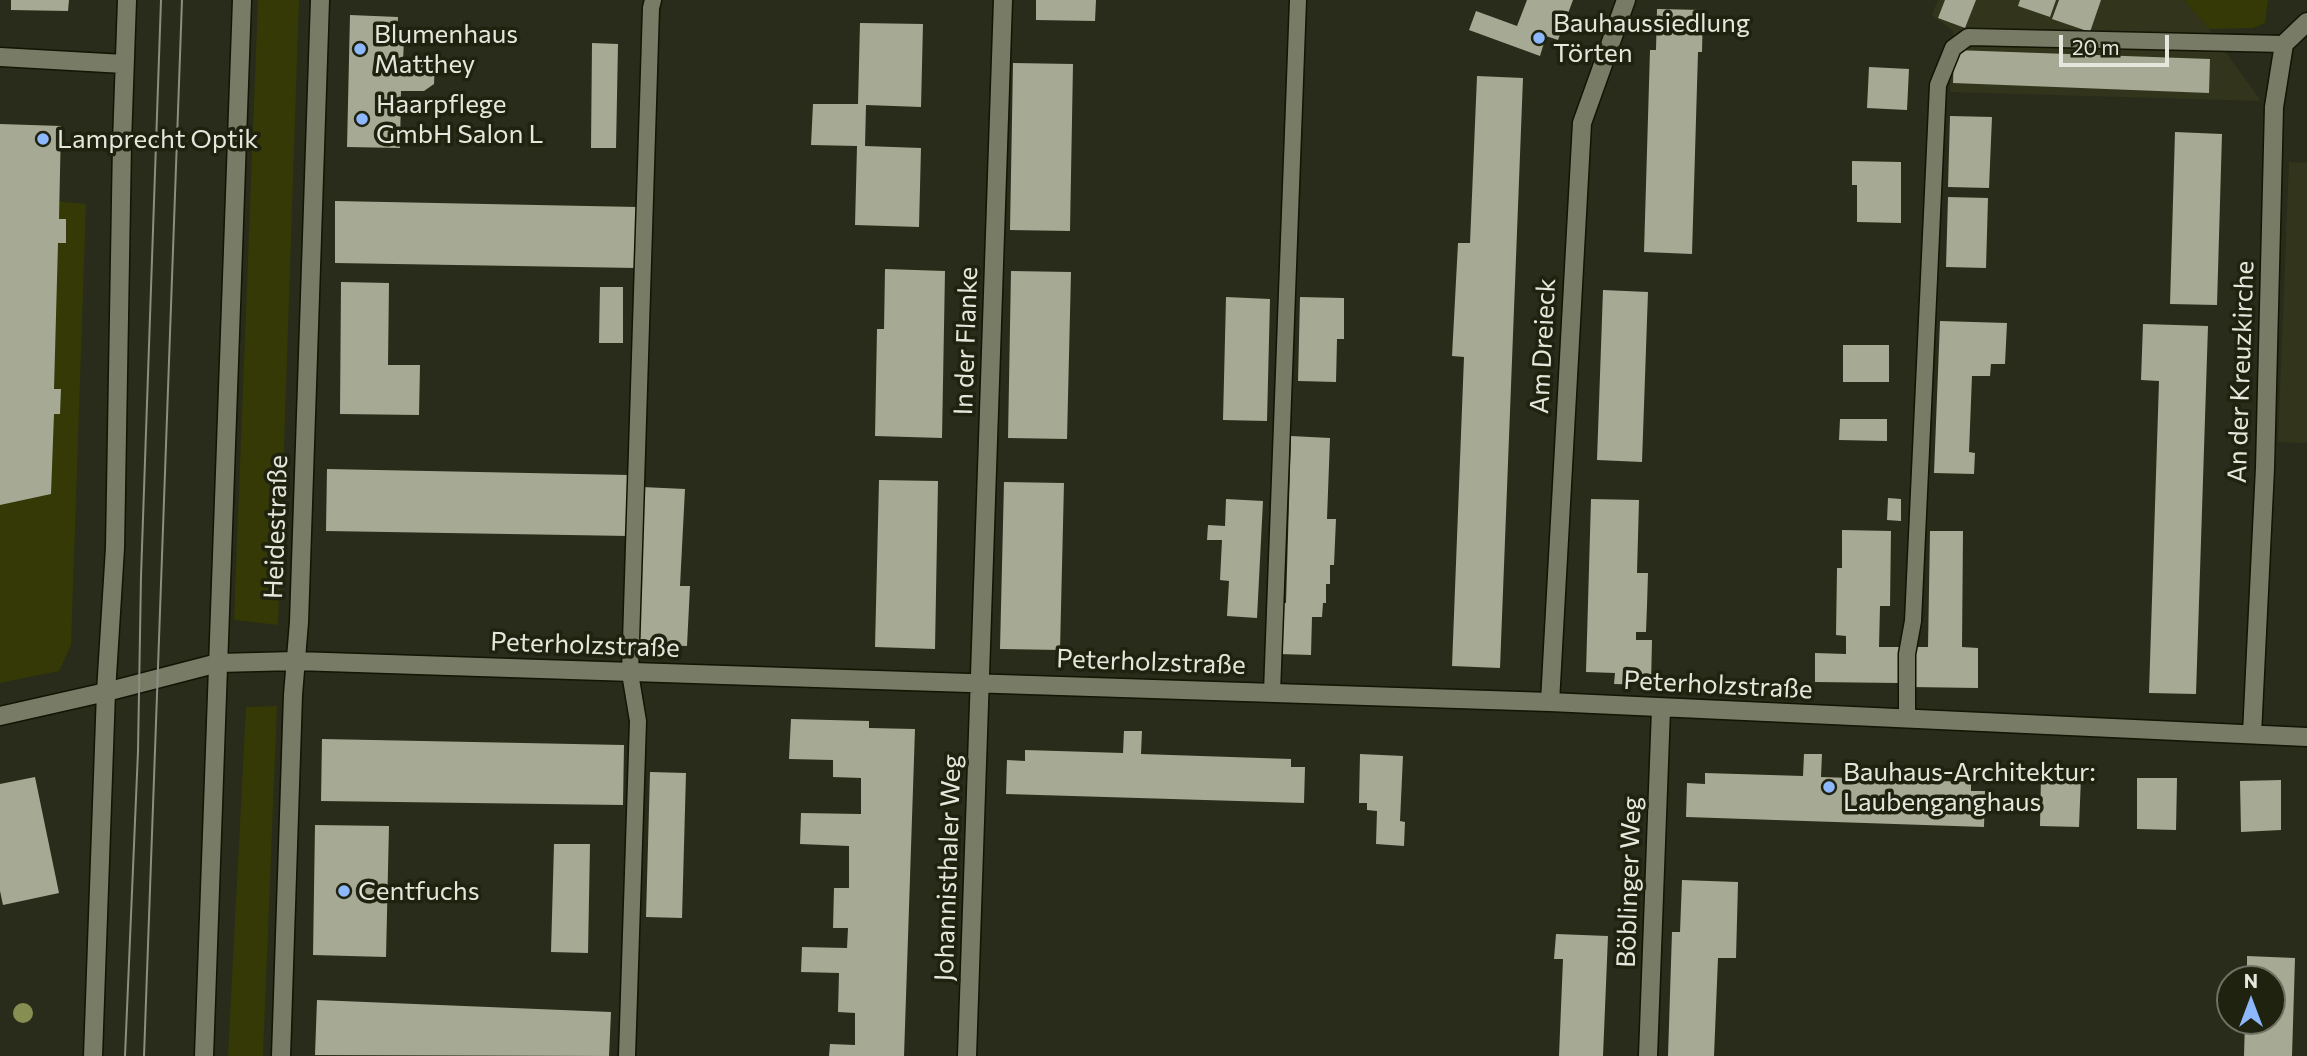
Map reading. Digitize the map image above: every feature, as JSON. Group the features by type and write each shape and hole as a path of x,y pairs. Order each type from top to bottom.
{"street":[{"path":"93,1056 106,692 115,548 127,0"},
{"name":"Heidestraße","path":"204,1056 242,0"},
{"name":"Heidestraße","path":"281,1056 320,0"},
{"name":"In der Flanke","path":"981,683 1003,0"},
{"name":"Am Dreieck","path":"1550,702 1582,123 1626,0"},
{"path":"2284,44 2307,22"},
{"name":"An der Kreuzkirche","path":"2252,734 2265,468 2274,107 2284,44"},
{"path":"0,57 124,64"},
{"name":"Peterholzstraße","path":"0,716 218,663 296,661 1550,702 2307,737"},
{"name":"Johannisthaler Weg","path":"967,1056 981,683"},
{"name":"Böblinger Weg","path":"1648,1056 1661,709"}],"lane":[{"path":"627,1056 638,721 631,673 653,0"},
{"path":"1272,692 1297,0"},
{"path":"1907,719 1907,653 1913,621 1938,85 1953,48 1968,37 2284,44"}],"shaded area":[{"path":"1938,0 2184,0 2209,29 2261,101 1950,92 1953,31 1932,15"},
{"path":"2289,162 2307,163 2307,443 2278,442"}],"green space":[{"path":"258,0 299,0 278,625 234,620"},
{"path":"2184,0 2268,0 2265,23 2253,28 2209,29"},
{"path":"0,196 86,204 71,645 59,671 0,683"},
{"path":"277,706 263,1056 228,1056 246,707"}],"building":[{"path":"11,0 69,0 68,11 11,10"},
{"path":"1036,0 1096,0 1095,21 1036,20"},
{"path":"1527,0 1573,0 1558,40 1546,36 1540,56 1469,30 1476,11 1517,26"},
{"path":"1945,0 1976,0 1965,28 1938,18"},
{"path":"2020,0 2056,0 2050,17 2018,6"},
{"path":"2059,0 2101,0 2090,32 2052,19"},
{"path":"1657,9 1703,10 1702,52 1698,52 1692,254 1644,252 1650,50 1656,50"},
{"path":"350,15 398,17 397,39 404,39 403,62 435,63 434,84 424,91 401,91 400,148 347,147"},
{"path":"860,23 923,24 921,107 866,105 865,146 921,148 919,227 855,225 857,146 811,145 813,104 858,104"},
{"path":"592,43 618,44 616,148 591,148"},
{"path":"1954,50 2210,59 2209,93 1953,83"},
{"path":"1013,63 1073,64 1070,231 1010,230"},
{"path":"1869,67 1909,69 1907,110 1867,108"},
{"path":"1477,76 1523,78 1500,668 1452,666 1464,357 1452,356 1458,243 1470,243"},
{"path":"1950,116 1992,117 1989,188 1948,187"},
{"path":"0,124 61,126 59,219 66,219 66,243 58,243 54,389 61,389 60,414 54,414 51,494 0,505"},
{"path":"2175,132 2222,134 2217,305 2170,304"},
{"path":"1852,161 1901,162 1901,223 1857,222 1857,185 1852,185"},
{"path":"1948,197 1988,198 1986,268 1946,267"},
{"path":"335,201 638,207 637,268 335,263"},
{"path":"885,269 945,271 942,438 875,436 877,329 884,329"},
{"path":"1011,271 1071,272 1067,439 1008,438"},
{"path":"341,282 389,283 388,365 420,365 419,415 340,414"},
{"path":"600,287 623,287 623,343 599,343"},
{"path":"1603,290 1648,292 1642,462 1597,460"},
{"path":"1226,297 1270,299 1267,421 1223,420"},
{"path":"1300,297 1344,298 1344,339 1337,339 1336,382 1298,381"},
{"path":"1940,321 2007,323 2005,364 1991,364 1990,376 1972,376 1969,452 1975,453 1974,474 1934,473"},
{"path":"2143,324 2208,326 2196,694 2149,693 2159,381 2141,380"},
{"path":"1843,345 1889,345 1889,382 1843,382"},
{"path":"1840,419 1887,419 1887,441 1839,440"},
{"path":"1291,436 1330,438 1327,519 1336,519 1334,565 1330,565 1330,584 1326,584 1326,603 1323,603 1322,617 1312,617 1311,655 1279,654 1281,603 1286,603"},
{"path":"327,469 630,475 629,536 326,531"},
{"path":"879,480 938,481 935,649 875,647"},
{"path":"1004,482 1064,483 1060,650 1000,649"},
{"path":"642,487 685,489 680,586 690,586 687,646 634,644"},
{"path":"1888,498 1901,499 1901,521 1887,520"},
{"path":"1226,499 1263,501 1257,618 1227,616 1229,581 1220,580 1222,540 1207,540 1208,525 1225,526"},
{"path":"1591,499 1639,500 1637,573 1648,573 1646,632 1636,632 1636,640 1652,640 1651,685 1614,684 1615,673 1586,672"},
{"path":"1842,530 1891,531 1890,606 1880,606 1879,647 1899,647 1898,683 1815,682 1815,653 1846,654 1846,636 1836,635 1837,568 1842,568"},
{"path":"1930,531 1963,531 1962,647 1978,648 1978,688 1910,687 1911,647 1928,647"},
{"path":"791,719 869,721 869,728 915,729 904,1056 829,1056 830,1044 855,1045 855,1013 838,1012 839,973 801,972 802,947 847,948 848,928 833,928 834,888 849,888 849,846 800,844 801,813 861,814 861,778 833,777 833,760 789,759"},
{"path":"1124,731 1142,731 1141,754 1291,759 1291,767 1305,767 1304,803 1006,794 1007,760 1025,761 1025,750 1123,753"},
{"path":"322,739 624,745 623,805 321,801"},
{"path":"1360,754 1403,756 1400,821 1405,822 1404,846 1376,844 1377,811 1367,810 1367,803 1359,803"},
{"name":"Bauhaus-Architektur: Laubenganghaus","path":"1804,754 1822,754 1821,777 1971,782 1971,791 1985,791 1984,827 1686,817 1687,783 1705,784 1705,773 1803,776"},
{"path":"650,772 686,773 682,918 646,917"},
{"path":"2041,776 2081,777 2079,827 2040,826"},
{"path":"35,777 59,893 3,905 0,891 0,784"},
{"path":"2137,778 2177,778 2176,830 2137,829"},
{"path":"2281,780 2281,830 2241,832 2240,781"},
{"path":"315,825 389,826 386,957 313,955"},
{"path":"554,844 590,844 588,953 551,952"},
{"path":"1682,880 1738,882 1736,958 1718,958 1714,1056 1668,1056 1672,932 1680,932"},
{"path":"1556,934 1608,936 1603,1056 1559,1056 1563,959 1554,959"},
{"path":"2247,956 2295,958 2292,1056 2244,1056 2245,1035 2286,1035 2286,965 2247,965"},
{"path":"317,1000 611,1012 609,1056 315,1055"}],"tram line":[{"path":"125,1056 138,751 141,576 161,0"},
{"path":"144,1056 182,0"}],"place":[{"name":"Bauhaussiedlung Törten","path":"1539,38"},
{"name":"Blumenhaus Matthey","path":"360,49"},
{"name":"Haarpflege GmbH Salon L","path":"362,119"},
{"name":"Lamprecht Optik","path":"43,139"},
{"name":"Bauhaus-Architektur: Laubenganghaus","path":"1829,787"},
{"name":"Centfuchs","path":"344,891"}]}
